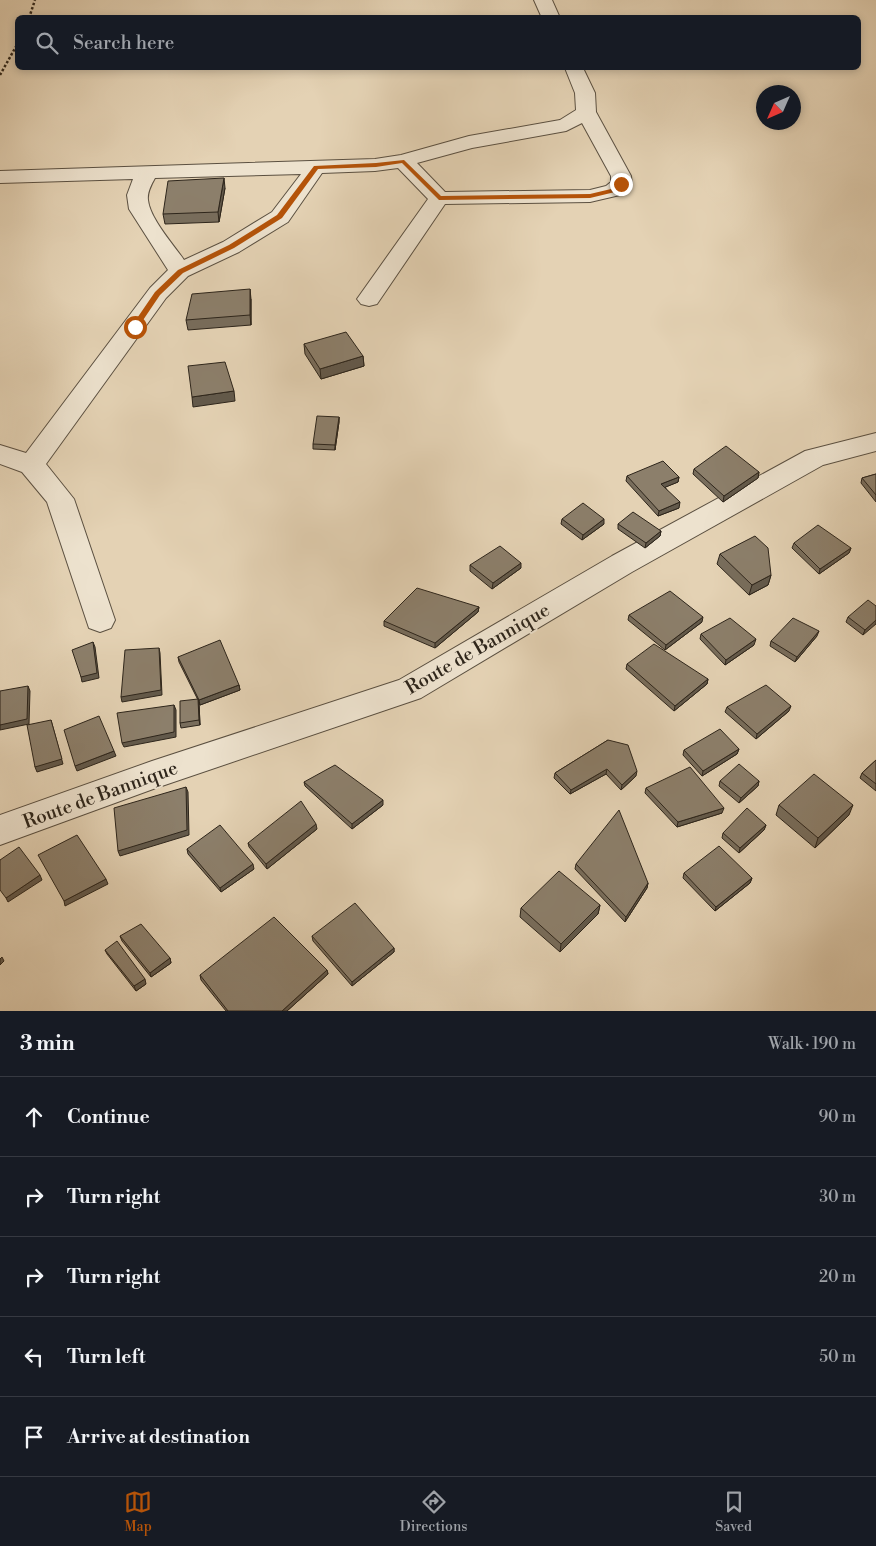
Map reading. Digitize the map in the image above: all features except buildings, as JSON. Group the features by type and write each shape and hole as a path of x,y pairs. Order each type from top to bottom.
{"street":[{"path":"543,0 550,15"},
{"path":"404,161 439,198 590,196 613,191 621,184 621,176 586,112 585,93 575,70"},
{"path":"0,177 376,165 404,161 469,142 566,125 586,112"},
{"path":"31,466 135,327 158,293 180,271 231,247 280,217 316,167"},
{"path":"147,173 137,200 180,271"},
{"path":"368,300 439,198"},
{"name":"Route de Bannique","path":"0,830 152,775 410,689 622,564 814,458 876,442"},
{"path":"0,454 31,466 60,499 100,620"}],"path":[{"path":"30,15 35,0"},
{"path":"0,75 15,48"}],"route":[{"path":"135,327 158,293 180,271 208,256 231,247 280,217 316,167 376,165 404,161 439,198 590,196 613,191 621,184"}]}
